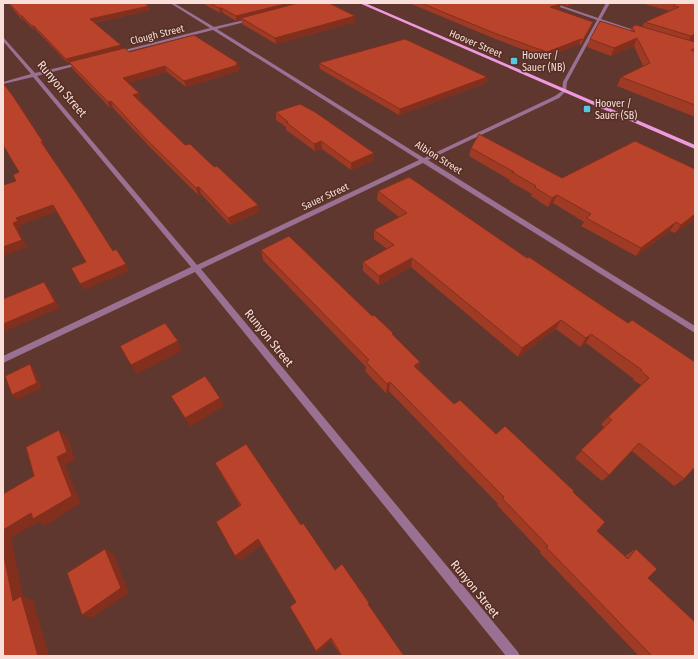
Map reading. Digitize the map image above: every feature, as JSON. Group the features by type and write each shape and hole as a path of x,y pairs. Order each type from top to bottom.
{"main road":[{"name":"Hoover Street","path":"361,3 695,148"}],"street":[{"name":"Albion Street","path":"172,3 695,330"},
{"path":"550,3 643,33"},
{"path":"564,91 565,82 608,3"},
{"name":"Clough Street","path":"109,56 257,18"},
{"name":"Runyon Street","path":"3,38 196,268 514,656"},
{"path":"3,83 87,61"},
{"name":"Sauer Street","path":"3,360 557,97 564,91"}],"building":[{"path":"9,3 144,3 149,6 90,19 121,45 66,59"},
{"path":"210,3 289,3 236,16"},
{"path":"298,3 329,3 355,16 275,38 241,18"},
{"path":"421,3 560,3 561,4 550,7 593,22 583,40 581,39 547,52 494,33"},
{"path":"671,3 695,3 695,34 691,36 645,22 679,7 673,6 676,4"},
{"path":"600,21 635,32 632,27 636,25 695,42 695,48 691,50 695,52 695,105 621,77 650,63 637,38 614,48 590,39"},
{"path":"194,35 238,63 236,64 238,65 184,81 165,66 123,78 139,93 133,95 185,145 190,144 214,167 217,166 258,205 228,218 199,187 196,188 147,140 111,101 108,102 69,62 125,48 129,52"},
{"path":"405,39 487,77 400,109 319,63"},
{"path":"3,83 13,96 43,142 41,142 113,251 116,249 126,264 80,284 71,268 86,262 53,205 16,218 18,221 13,223 22,240 3,247 3,185 16,181 13,175 19,172 3,145"},
{"path":"300,104 315,112 374,153 351,163 321,141 314,144 286,122 288,122 276,112"},
{"path":"479,134 562,178 635,141 695,169 695,214 681,225 676,222 641,248 586,218 591,214 557,195 552,198 534,187 536,186 512,172 514,172 471,148"},
{"path":"409,177 527,258 529,257 628,323 632,320 695,362 695,467 684,479 639,443 609,475 581,450 612,420 608,417 649,378 641,371 642,370 591,334 586,338 561,320 522,348 412,258 379,276 363,262 394,245 374,230 407,213 378,191"},
{"path":"289,236 372,316 374,315 393,333 392,334 420,362 414,366 454,404 460,400 496,434 505,426 605,522 597,531 628,559 636,549 657,569 648,578 695,622 695,656 652,656 546,547 548,546 502,498 504,497 390,382 387,384 366,362 369,360 261,250"},
{"path":"44,282 55,302 3,324 3,299"},
{"path":"165,323 178,341 131,365 120,346"},
{"path":"30,364 37,383 12,395 5,376"},
{"path":"205,376 220,398 185,418 171,396"},
{"path":"59,430 67,452 57,457 72,496 33,519 31,513 3,530 3,494 34,476 26,447"},
{"path":"246,444 301,525 303,523 335,570 342,564 404,656 342,656 331,638 316,651 290,607 296,602 258,539 235,556 216,522 241,505 215,463"},
{"path":"105,549 121,588 82,615 67,573"},
{"path":"3,551 13,601 21,596 38,656 3,656"}],"place":[{"name":"Hoover / Sauer (NB)","path":"514,61"},
{"name":"Hoover / Sauer (SB)","path":"587,109"}]}
